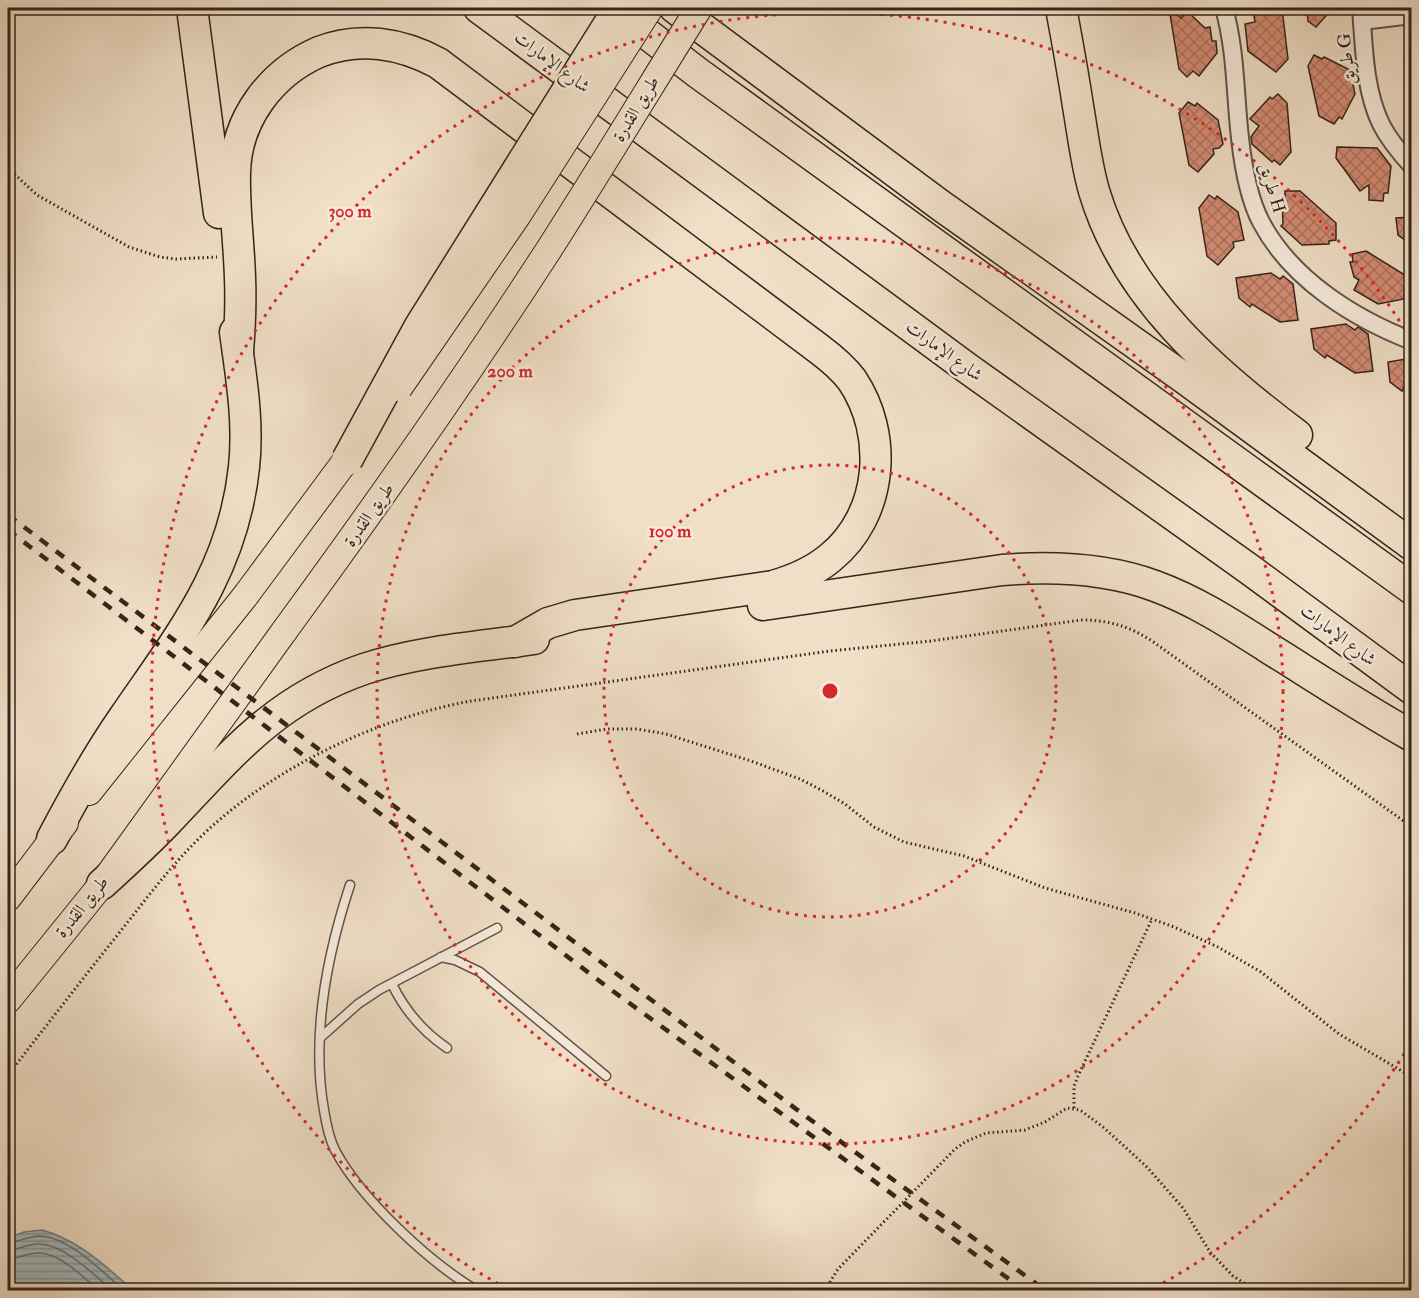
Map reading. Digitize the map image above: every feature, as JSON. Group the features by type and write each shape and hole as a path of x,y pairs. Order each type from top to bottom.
{"highway":[{"path":"52,838 104,748 188,624 209,588 226,549 237,508 244,467 246,424 238,351 192,8"},
{"name":"شارع الإمارات","path":"479,8 967,368 1249,569 1412,689"},
{"path":"614,8 756,115 1412,589"},
{"path":"347,460 370,414 420,326 619,8"},
{"path":"675,8 940,205 1184,378 1412,545"},
{"path":"700,8 897,155 940,205"},
{"path":"1061,8 1094,190 1112,234 1137,279 1192,346 1227,380 1412,523"},
{"path":"238,351 241,287 235,172 244,126 260,98 281,75 307,57 331,48 356,43 373,43 407,49 423,55 452,73 819,349 851,379 871,418 876,440 875,472 868,503 859,523 831,557 794,580 773,586 575,615 548,624 515,642"},
{"path":"102,884 146,843 238,746 263,724 296,701 340,679 409,657 1002,570 1042,568 1093,571 1153,586 1209,610 1412,736"}],"main road":[{"path":"8,898 52,838 246,595 347,460 518,215 650,8"},
{"name":"طريق القدرة","path":"8,1000 102,884 412,454 607,158 700,8"}],"street":[{"name":"طريق H","path":"1224,8 1234,59 1240,139 1246,180 1260,221 1284,258 1322,291 1362,318 1412,341"},
{"path":"1362,14 1412,15"},
{"name":"طريق G","path":"1362,14 1372,98 1385,131 1394,146 1412,166"}],"lane":[{"path":"350,885 333,944 321,1037 322,1101 334,1149 360,1186 392,1222 476,1290"},
{"path":"321,1037 358,1004 497,927"},
{"path":"441,957 455,960 480,972 606,1076"},
{"path":"392,984 414,1020 447,1048"}],"path":[{"path":"8,168 38,195 129,248 176,259 192,260 225,256"},
{"path":"8,1075 165,875 201,837 233,808 285,772 367,732 419,713 463,703 830,651 1096,620 1125,626 1152,640 1412,827"},
{"path":"577,734 607,729 666,734 760,764 800,779 823,791 845,804 874,827 904,842 964,856 1045,888 1152,919 1218,947 1240,959 1281,987 1340,1034 1412,1077"},
{"path":"1074,1108 1074,1086 1078,1076 1152,919"},
{"path":"825,1290 838,1269 955,1149 986,1133 1035,1127 1060,1111 1074,1108 1103,1127 1146,1166 1183,1208 1210,1252 1233,1276 1255,1290"}],"water":[{"path":"42,1230 80,1247 133,1290 8,1290 8,1238 24,1232"}],"building":[{"path":"1169,8 1181,18 1187,11 1205,28 1210,27 1212,41 1216,41 1217,53 1199,76 1193,71 1187,77 1179,69"},
{"path":"1261,8 1282,8 1288,59 1276,72 1248,51 1245,24 1255,22 1254,16"},
{"path":"1307,8 1333,8 1316,27 1308,21"},
{"path":"1314,55 1322,59 1324,57 1350,70 1355,94 1342,119 1339,117 1334,124 1319,116 1308,66"},
{"path":"1278,94 1287,103 1291,152 1280,165 1274,160 1272,162 1252,144 1251,137 1259,126 1250,119 1270,97 1272,99"},
{"path":"1188,102 1195,106 1197,103 1218,120 1223,144 1213,149 1214,154 1198,172 1189,165 1179,113"},
{"path":"1337,147 1377,148 1391,166 1388,193 1384,193 1383,201 1369,200 1369,185 1360,191 1336,158"},
{"path":"1285,191 1300,191 1336,223 1336,240 1329,241 1329,244 1302,245 1281,226 1283,224 1282,198 1285,199"},
{"path":"1209,195 1215,199 1217,196 1238,212 1244,240 1233,242 1234,247 1218,265 1207,256 1199,208"},
{"path":"1412,217 1412,245 1398,235 1396,218"},
{"path":"1366,251 1408,277 1411,293 1404,295 1404,299 1378,304 1354,290 1359,280 1354,277 1350,262 1353,262 1352,254"},
{"path":"1271,273 1280,279 1283,276 1293,284 1298,320 1280,322 1252,304 1250,307 1239,298 1236,278"},
{"path":"1346,324 1355,330 1358,327 1368,334 1373,371 1355,373 1327,355 1325,358 1314,349 1311,329"},
{"path":"1412,358 1412,392 1404,387 1402,391 1390,382 1388,362"}],"railway":[{"path":"8,515 800,1112 1045,1290"},
{"path":"8,530 610,989 1024,1290"}]}
